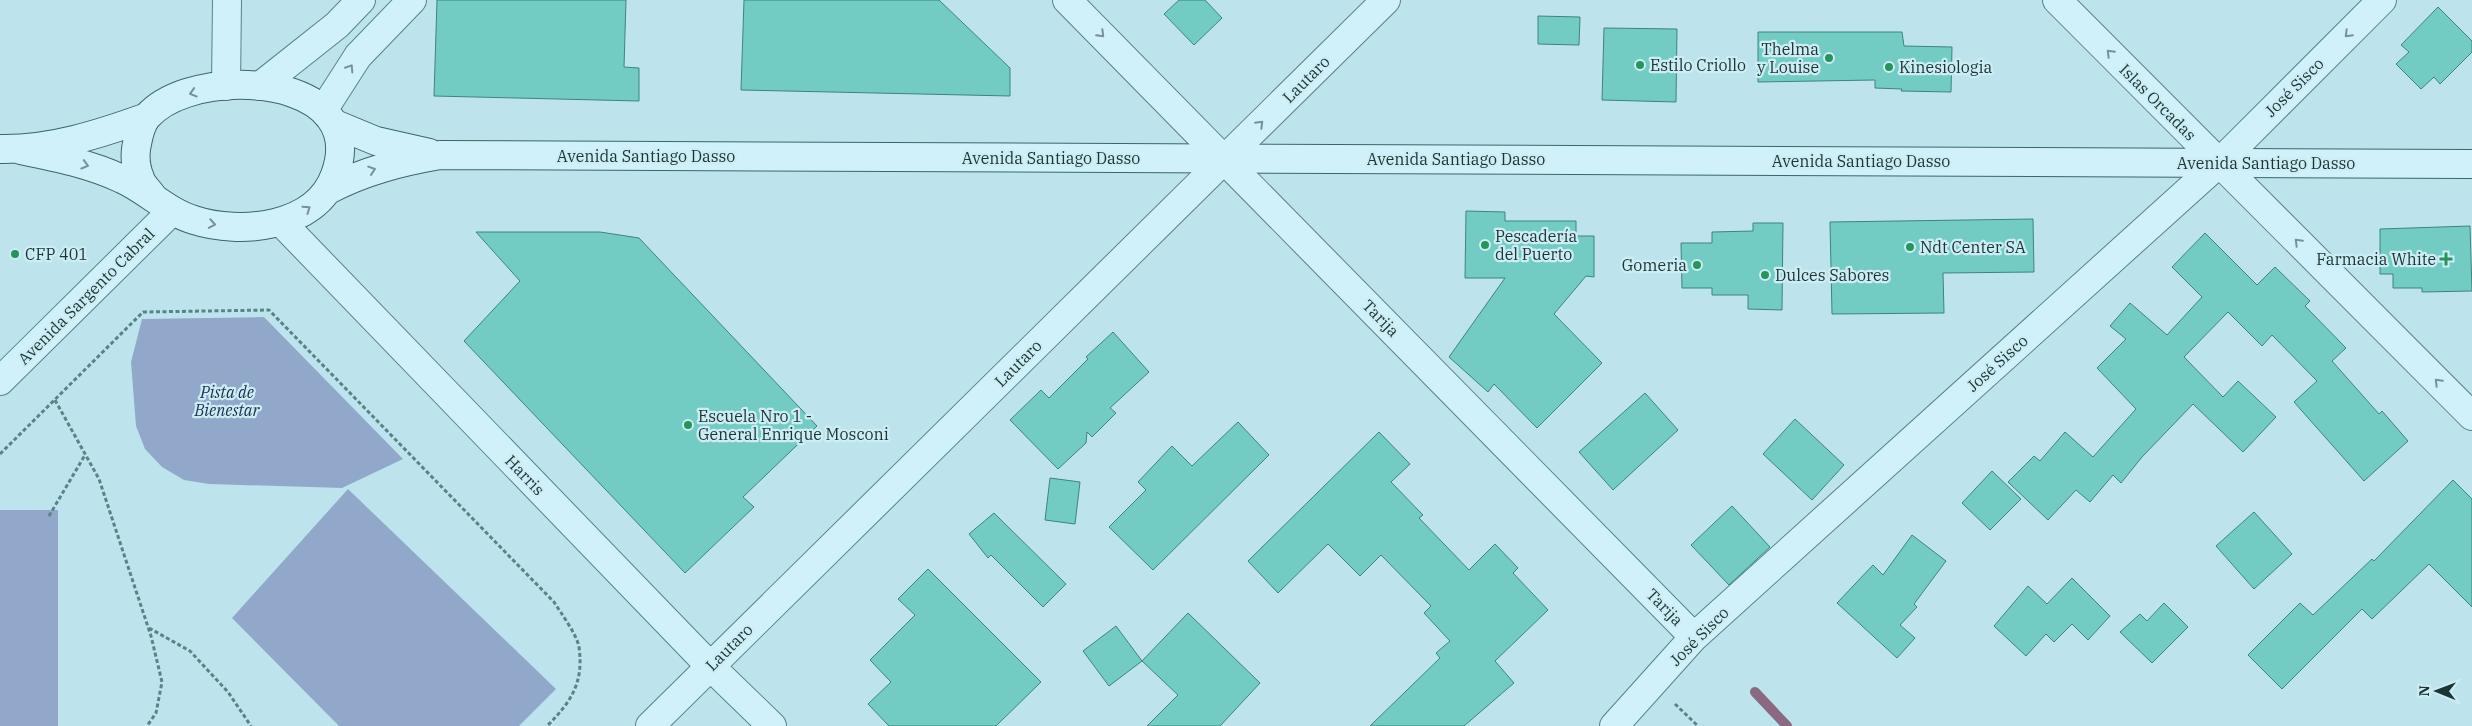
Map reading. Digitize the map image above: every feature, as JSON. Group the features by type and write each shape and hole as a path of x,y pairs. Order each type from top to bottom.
{"street":[{"path":"226,86 227,0"},
{"path":"260,86 337,25 361,0"},
{"path":"329,116 358,56 412,0"},
{"name":"Tarija","path":"1067,0 1225,158 1694,637"},
{"name":"Lautaro","path":"650,726 1386,0"},
{"name":"Islas Orcadas","path":"2057,0 2472,416"},
{"name":"José Sisco","path":"1614,726 1694,637 2218,163 2382,0"},
{"name":"Avenida Santiago Dasso","path":"10,150 92,135 147,117 166,103 183,96 226,86 260,86 284,90 308,99 329,116 376,141 440,155"},
{"name":"Avenida Santiago Dasso","path":"328,190 340,160 340,142 329,116"},
{"path":"147,117 138,136 135,159 140,179 163,204"},
{"name":"Avenida Santiago Dasso","path":"10,150 93,167 123,179 163,204 194,220 224,226 253,226 281,222 298,215 328,190 352,177 378,168 440,155 2472,164"},
{"name":"Avenida Sargento Cabral","path":"0,381 163,204"},
{"name":"Harris","path":"281,222 710,666 772,726"}],"path":[{"path":"0,454 143,312 269,310 554,602 579,646 578,680 568,705 547,726"},
{"path":"55,400 99,478 149,628 162,682 156,714 147,726"},
{"path":"49,516 86,454"},
{"path":"149,628 190,651 228,692 252,726"}],"green space":[{"name":"Pista de Bienestar","path":"264,317 403,459 342,488 209,484 184,480 162,467 145,449 136,426 131,362 142,319"},
{"path":"348,489 556,689 519,726 339,726 232,618"},
{"path":"0,510 58,510 58,726 0,726"}],"building":[{"path":"437,0 626,0 624,67 639,68 639,101 434,96"},
{"path":"744,0 939,0 1010,68 1010,96 741,90"},
{"path":"1179,0 1205,0 1222,18 1194,45 1164,14"},
{"path":"2438,7 2472,41 2472,52 2440,84 2434,77 2421,89 2396,64 2409,52 2401,45"},
{"path":"1538,16 1580,17 1579,45 1538,44"},
{"name":"Estilo Criollo","path":"1604,28 1677,29 1676,102 1602,100"},
{"path":"1758,32 1902,32 1904,46 1952,47 1951,92 1901,91 1902,89 1875,88 1875,80 1758,82"},
{"path":"1466,211 1505,212 1505,221 1576,221 1576,236 1594,236 1594,277 1586,276 1554,314 1602,363 1537,428 1494,384 1488,392 1449,357 1505,278 1465,278"},
{"name":"Ndt Center SA","path":"2033,219 2034,272 1943,273 1944,313 1832,314 1830,222"},
{"path":"1753,223 1783,223 1782,310 1748,309 1748,295 1712,295 1712,288 1682,288 1681,243 1712,243 1712,232 1753,231"},
{"path":"2470,226 2472,291 2422,292 2422,288 2393,288 2393,274 2380,274 2380,229"},
{"path":"476,232 600,232 639,238 817,426 743,497 754,507 685,573 464,341 520,281"},
{"path":"2205,233 2257,285 2275,267 2310,301 2305,306 2346,348 2332,361 2379,414 2382,411 2408,441 2364,481 2294,402 2317,381 2272,335 2262,346 2228,312 2184,357 2223,397 2238,381 2276,417 2243,452 2193,404 2142,457 2121,483 2113,475 2090,502 2076,490 2048,520 2008,482 2034,456 2040,461 2065,432 2093,457 2136,409 2097,368 2126,339 2110,326 2130,303 2167,335 2202,297 2172,267"},
{"path":"1113,332 1149,372 1110,408 1116,413 1092,437 1087,432 1086,443 1058,469 1010,420 1041,390 1049,398 1088,359 1086,357"},
{"path":"1645,393 1678,430 1613,490 1579,452"},
{"path":"1795,419 1844,465 1812,500 1763,454"},
{"path":"1238,422 1269,455 1153,570 1109,527 1146,490 1138,482 1172,446 1192,466"},
{"path":"1379,432 1410,464 1391,482 1423,515 1419,518 1469,570 1495,544 1518,568 1513,573 1548,610 1495,661 1514,683 1464,726 1370,726 1440,658 1436,653 1450,641 1424,613 1431,606 1381,555 1360,576 1328,544 1278,593 1248,561"},
{"path":"1992,471 2021,499 1990,530 1962,503"},
{"path":"1050,478 1080,482 1075,524 1045,520"},
{"path":"2453,480 2472,499 2472,607 2429,564 2372,619 2362,609 2282,689 2248,655 2300,603 2313,615 2372,559 2374,561"},
{"path":"1732,506 1770,547 1729,585 1691,545"},
{"path":"2254,512 2292,554 2254,589 2216,546"},
{"path":"994,513 1066,584 1043,607 991,555 988,558 969,534"},
{"path":"1912,535 1946,561 1914,604 1917,607 1900,625 1915,638 1897,658 1837,603 1873,565 1883,575"},
{"path":"928,569 1041,682 996,726 889,726 868,704 891,682 870,660 915,615 898,599"},
{"path":"2072,578 2110,616 2088,640 2072,624 2054,642 2046,634 2026,656 1994,626 2028,586 2047,604"},
{"path":"2164,603 2188,627 2152,663 2120,632 2140,614 2147,621"},
{"path":"1188,613 1260,683 1220,726 1147,726 1178,695 1142,661"},
{"path":"1116,626 1142,661 1109,686 1083,651"}],"waterway":[{"path":"1755,692 1787,726"}],"place":[{"name":"Thelma y Louise","path":"1829,58"},
{"name":"Estilo Criollo","path":"1640,65"},
{"name":"Kinesiologia","path":"1889,67"},
{"name":"Pescadería del Puerto","path":"1485,245"},
{"name":"Ndt Center SA","path":"1910,247"},
{"name":"CFP 401","path":"15,254"},
{"name":"Farmacia White","path":"2446,259"},
{"name":"Gomeria","path":"1697,265"},
{"name":"Dulces Sabores","path":"1765,275"},
{"name":"Escuela Nro 1 - General Enrique Mosconi","path":"688,425"}]}
